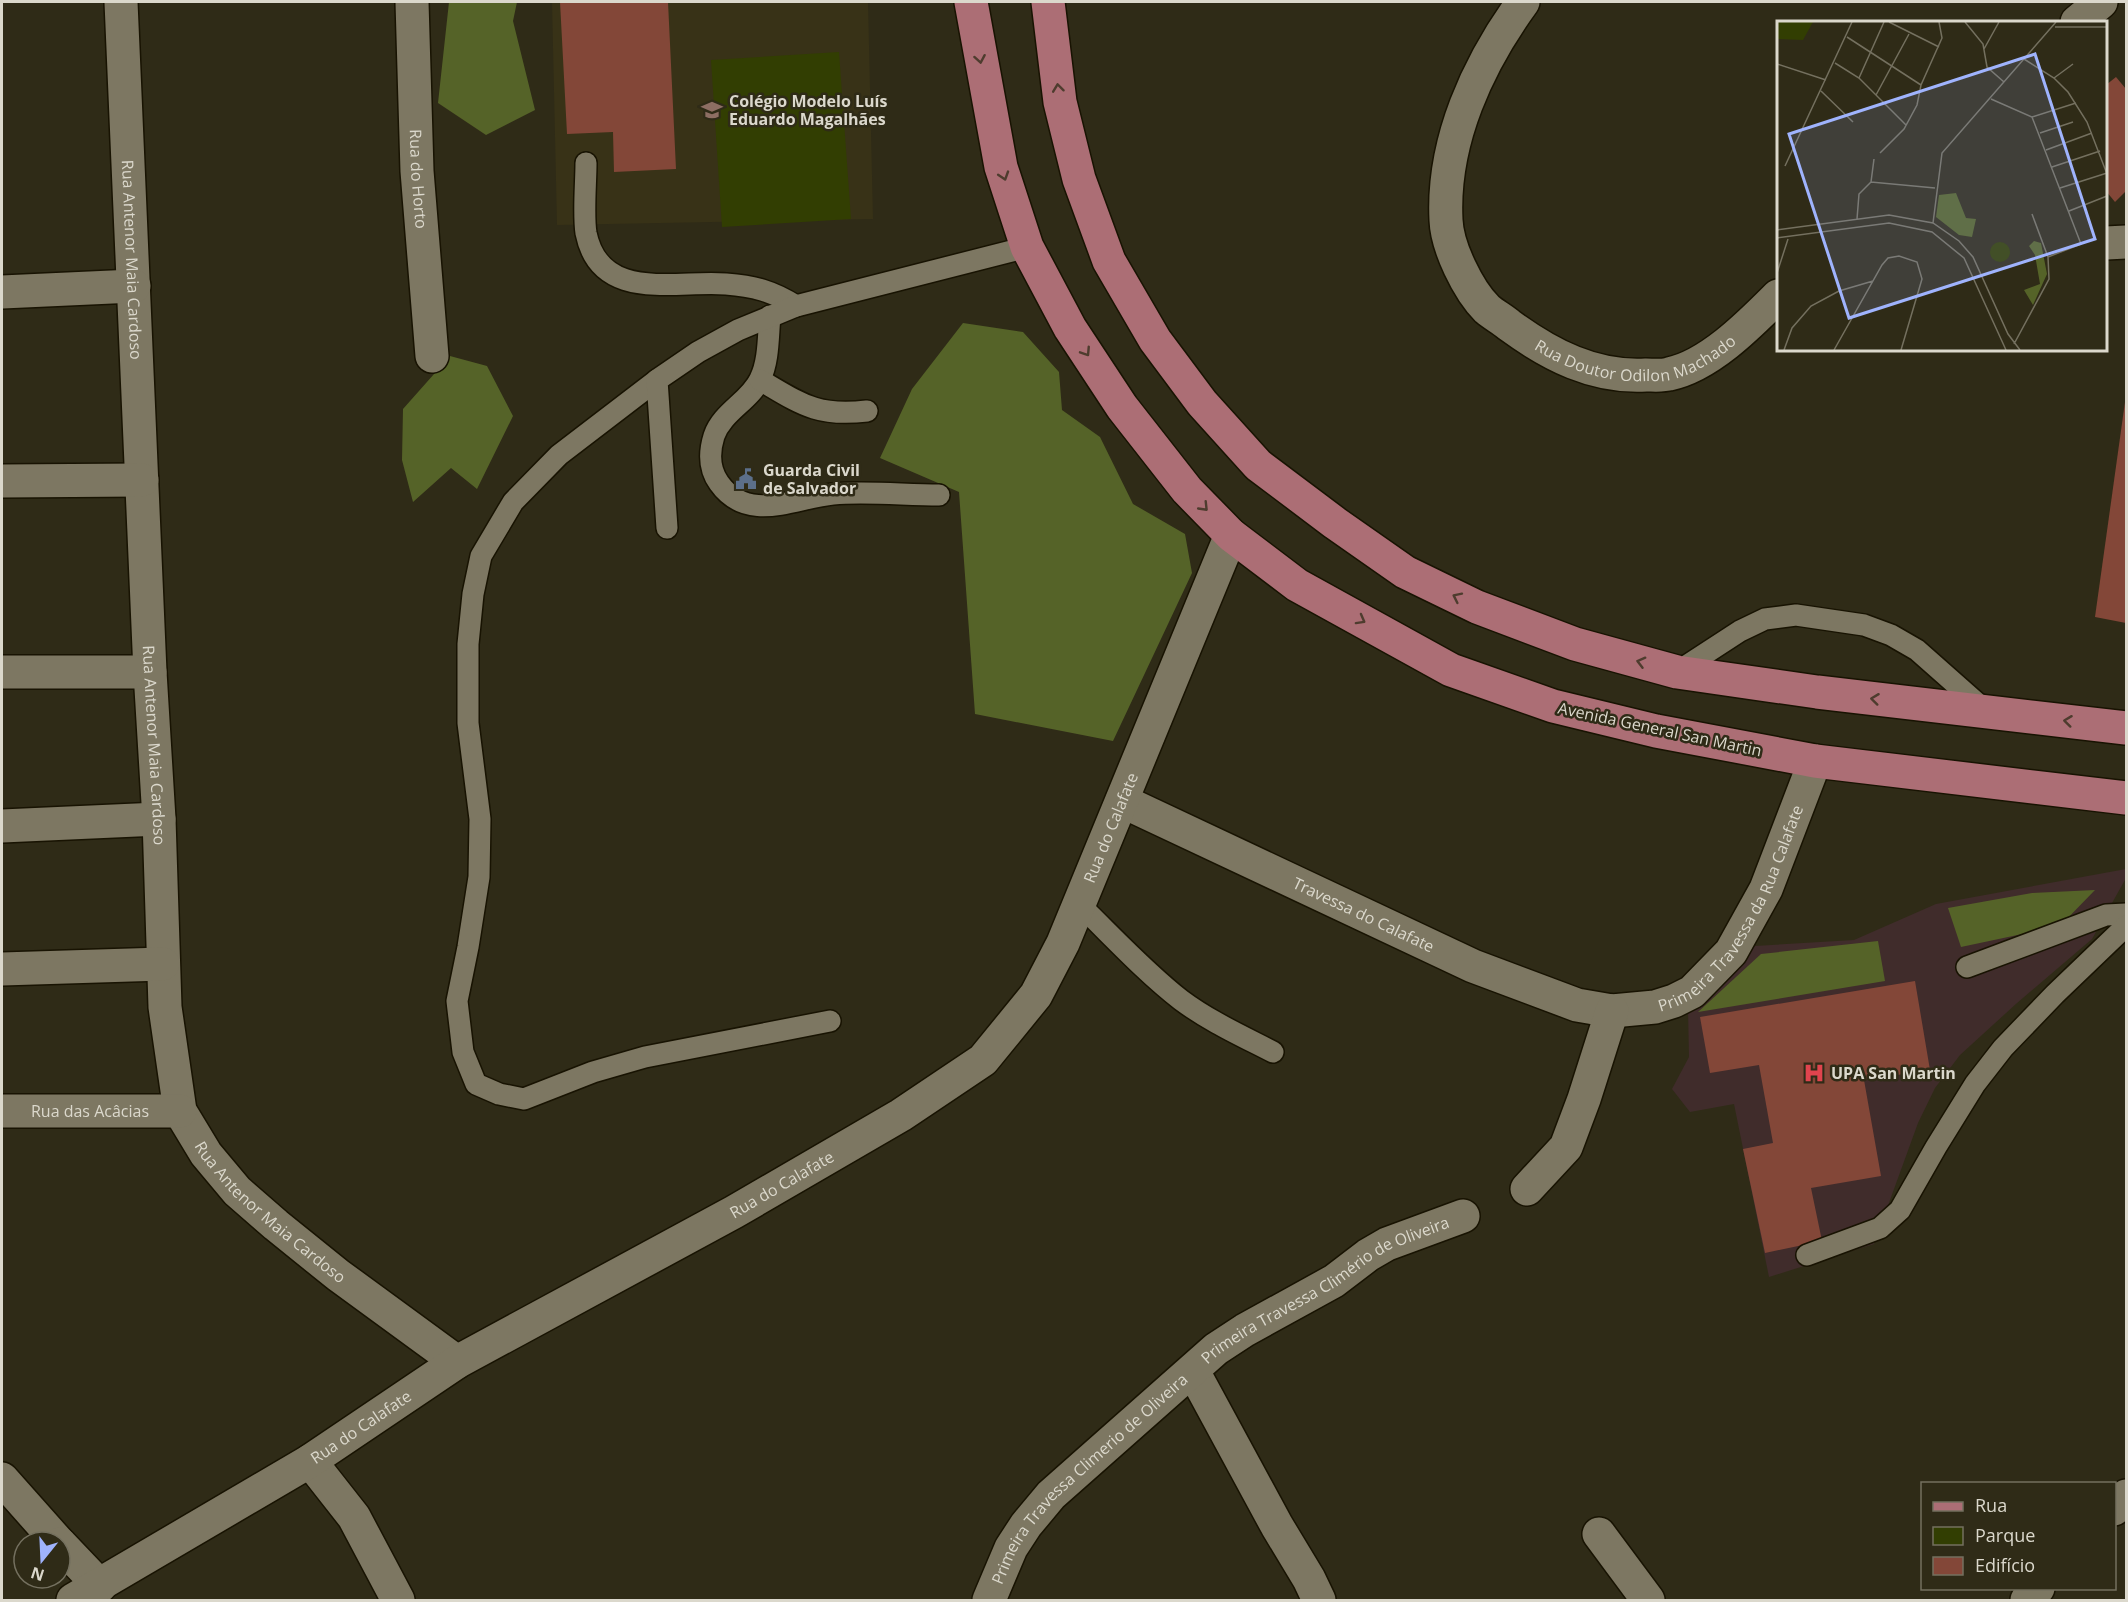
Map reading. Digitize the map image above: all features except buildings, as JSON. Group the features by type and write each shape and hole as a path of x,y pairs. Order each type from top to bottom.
{"main road":[{"name":"Avenida General San Martin","path":"970,2 1000,167 1027,247 1070,328 1122,407 1187,490 1231,535 1297,585 1452,670 1553,706 1656,731 1815,761 2127,798"},
{"path":"1048,2 1060,102 1078,179 1109,261 1162,349 1202,403 1258,465 1405,572 1477,607 1575,644 1677,672 1817,692 2127,728"}],"street":[{"name":"Rua Antenor Maia Cardoso","path":"121,2 150,672 159,819 165,1007 180,1111 206,1154 237,1191 338,1275 457,1362"},
{"name":"Rua do Horto","path":"411,2 417,171 432,356"},
{"name":"Rua Doutor Odilon Machado","path":"1523,2 1480,71 1458,124 1448,173 1446,221 1458,267 1486,308 1536,344 1579,366 1624,376 1669,374 1703,360 1740,333 1777,298"},
{"path":"2078,21 2101,2"},
{"path":"2107,243 2127,242"},
{"path":"2,292 134,286"},
{"path":"2,481 142,480"},
{"name":"Rua do Calafate","path":"87,1593 310,1461 457,1362 734,1212 901,1115 983,1060 1036,995 1063,944 1231,535"},
{"path":"2,672 150,672"},
{"name":"Primeira Travessa da Rua Calafate","path":"1612,1011 1655,1007 1674,1002 1692,992 1731,952 1766,889 1815,761"},
{"name":"Travessa do Calafate","path":"1122,801 1473,966 1577,1005 1612,1011"},
{"path":"2,826 159,819"},
{"path":"2,969 163,964"},
{"path":"1527,1189 1566,1147 1612,1011"},
{"name":"Rua das Acâcias","path":"2,1111 180,1111"},
{"name":"Primeira Travessa Climério de Oliveira","path":"1192,1371 1216,1349 1245,1330 1334,1281 1378,1250 1410,1235 1463,1216"},
{"name":"Primeira Travessa Climerio de Oliveira","path":"988,1600 1011,1548 1026,1525 1051,1495 1192,1371 1319,1600"},
{"path":"310,1461 354,1517 398,1600"},
{"path":"2,1479 47,1530"},
{"path":"2116,1508 2127,1496"},
{"path":"1599,1534 1648,1600"},
{"path":"72,1566 87,1593"}],"lane":[{"path":"586,164 586,232 592,250 604,268 622,280 644,284 725,284 753,287 775,293 795,306"},
{"path":"830,1021 645,1057 593,1072 524,1099 499,1094 476,1084 463,1052 457,1001 479,877 480,819 468,723 468,644 473,594 481,556 513,502 560,455 657,380 698,352 738,330 795,306 1027,247"},
{"path":"770,316 766,359 760,380 728,414 715,434 710,455 713,475 726,492 742,503 768,507 835,494 939,495"},
{"path":"657,380 668,528"},
{"path":"760,380 801,404 825,412 845,414 867,411"},
{"path":"1677,672 1765,619 1796,615 1864,625 1891,635 1917,650 1986,711"},
{"path":"1080,905 1142,966 1182,1000 1223,1027 1274,1052"},
{"path":"1967,967 2106,915 2127,914"},
{"path":"1807,1255 1880,1228 1900,1210 1975,1084 2003,1048 2127,926"}],"shaded area":[{"name":"Colégio Modelo Luís Eduardo Magalhães","path":"552,2 868,2 873,219 557,225"},
{"name":"UPA San Martin","path":"2126,869 2126,878 2092,939 1960,1055 1935,1088 1918,1123 1874,1244 1769,1277 1734,1104 1690,1112 1672,1089 1689,1057 1688,1008 1755,946 1854,940 1936,904"}],"green space":[{"path":"449,2 517,2 513,21 535,110 486,135 438,103"},
{"path":"839,52 851,219 722,227 711,60"},
{"path":"963,323 1023,332 1059,372 1062,410 1100,437 1133,504 1185,534 1192,573 1113,741 975,714 959,492 880,458 912,389"},
{"path":"450,356 487,366 513,416 477,489 451,468 413,502 402,460 403,409"},
{"path":"2095,890 2060,926 1961,947 1948,908 2032,893"},
{"path":"1878,941 1885,981 1698,1012 1761,954"}],"place":[{"name":"Colégio Modelo Luís Eduardo Magalhães","path":"712,110"},
{"name":"Guarda Civil de Salvador","path":"746,479"},
{"name":"UPA San Martin","path":"1814,1073"}]}
